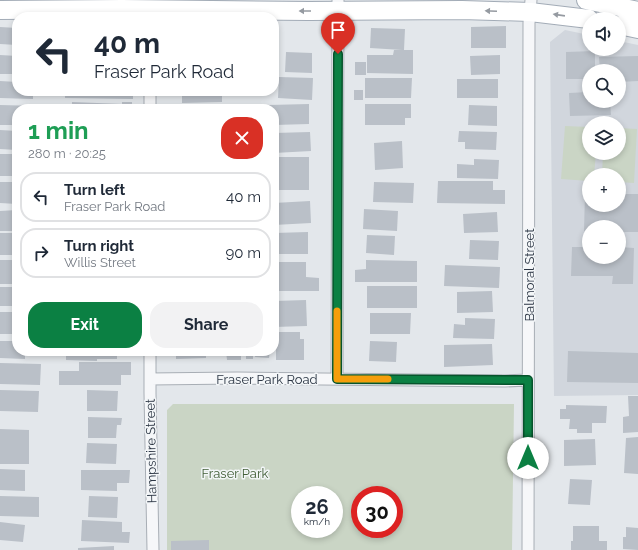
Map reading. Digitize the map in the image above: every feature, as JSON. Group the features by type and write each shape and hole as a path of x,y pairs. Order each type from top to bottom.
{"main road":[{"path":"586,0 638,11"},
{"path":"0,10 149,9 309,11 338,5 462,10 530,6 582,17"},
{"path":"626,26 638,29"}],"street":[{"path":"337,379 338,5"},
{"name":"Balmoral Street","path":"528,550 530,6"},
{"name":"Hampshire Street","path":"150,356 153,550"},
{"name":"Fraser Park Road","path":"150,379 237,378 528,380"}],"shaded area":[{"path":"565,30 582,34 582,56 626,56 626,42 638,45 638,395 554,396 550,42"}],"green space":[{"path":"565,126 582,127 582,160 595,160 595,168 582,168 582,180 561,179"},
{"path":"626,128 637,129 634,183 626,182 626,168 602,168 603,160 626,160"},
{"name":"Fraser Park","path":"173,404 514,404 512,550 167,550 167,410"}],"building":[{"path":"506,26 506,48 471,48 471,27"},
{"path":"0,27 12,28 12,45 0,44"},
{"path":"371,28 405,29 404,50 413,50 413,74 367,73 367,55 393,55 394,50 402,50 370,48"},
{"path":"582,51 582,56 595,56 595,64 582,64 582,79 566,79 566,52"},
{"path":"286,52 312,53 312,73 285,72"},
{"path":"0,55 12,56 12,74 0,74"},
{"path":"500,55 500,74 471,75 470,56"},
{"path":"638,56 638,81 626,82 626,64 600,64 599,57"},
{"path":"355,62 366,62 366,75 355,75"},
{"path":"279,77 313,78 312,100 278,98"},
{"path":"365,78 412,78 411,98 365,98"},
{"path":"457,79 498,79 498,98 457,98"},
{"path":"0,81 12,82 12,96 33,96 33,99 0,98"},
{"path":"354,90 363,90 363,100 354,100"},
{"path":"582,92 582,108 610,108 611,115 570,116 569,93"},
{"path":"65,96 133,96 133,99 65,98"},
{"path":"182,96 222,96 222,102 182,103"},
{"path":"72,102 122,104 72,104"},
{"path":"122,102 132,102 132,104 122,104"},
{"path":"309,104 309,124 279,125 279,105"},
{"path":"365,104 411,104 411,118 405,118 405,125 365,125"},
{"path":"0,105 12,105 12,125 0,125"},
{"path":"469,105 497,106 497,126 468,125"},
{"path":"0,130 12,131 12,150 0,149"},
{"path":"459,131 497,132 496,150 465,149 465,142 458,142"},
{"path":"310,132 311,151 279,153 279,133"},
{"path":"402,141 403,168 375,170 374,143"},
{"path":"0,154 12,154 12,176 0,176"},
{"path":"279,157 309,157 309,190 279,190"},
{"path":"474,159 499,160 498,179 457,178 457,164 474,165"},
{"path":"438,181 493,181 493,190 505,190 505,204 437,203"},
{"path":"0,182 12,182 12,204 0,203"},
{"path":"374,182 414,183 413,203 373,202"},
{"path":"626,194 638,194 638,232 626,232 626,220 584,220 584,212 626,212"},
{"path":"310,201 311,223 279,225 279,203"},
{"path":"364,209 398,211 397,231 363,229"},
{"path":"12,210 12,231 0,231 0,211"},
{"path":"497,212 498,232 464,233 463,214"},
{"path":"308,232 308,254 279,254 279,233"},
{"path":"0,233 12,233 12,255 0,255"},
{"path":"367,235 395,236 394,255 366,253"},
{"path":"470,240 499,241 498,260 469,259"},
{"path":"572,247 582,247 582,264 626,264 626,247 634,248 633,284 612,284 613,276 571,276"},
{"path":"0,260 12,260 12,284 0,284"},
{"path":"366,260 417,261 417,282 355,282 355,270 366,269"},
{"path":"279,262 306,262 306,277 319,278 319,291 279,291"},
{"path":"445,265 500,267 499,288 444,286"},
{"path":"367,286 417,286 417,308 367,308"},
{"path":"0,287 12,287 12,306 0,306"},
{"path":"492,291 493,312 457,313 457,292"},
{"path":"306,300 307,326 279,327 279,301"},
{"path":"0,312 12,312 12,334 0,334"},
{"path":"370,313 411,313 410,334 370,334"},
{"path":"465,318 495,319 494,339 453,338 454,324 465,325"},
{"path":"279,332 300,332 300,339 304,339 304,360 276,360 276,356 279,356"},
{"path":"0,341 12,341 12,356 25,356 25,359 0,358"},
{"path":"370,341 397,342 396,362 369,361"},
{"path":"492,344 493,365 444,367 444,345"},
{"path":"568,351 638,353 638,383 567,382"},
{"path":"66,356 117,356 117,359 97,359 97,361 66,360"},
{"path":"176,356 206,356 206,358 176,359"},
{"path":"227,356 241,356 241,360 227,360"},
{"path":"246,356 253,356 253,359 246,359"},
{"path":"255,356 269,356 269,358"},
{"path":"79,362 131,362 131,375 121,375 121,385 59,385 59,371 79,371"},
{"path":"0,363 41,364 40,385 0,384"},
{"path":"0,390 39,391 38,412 0,411"},
{"path":"87,390 118,391 117,411 87,411"},
{"path":"628,396 638,396 638,432 623,433 623,417 629,416"},
{"path":"566,405 607,406 606,423 592,423 592,433 577,433 577,429 569,429 570,419 560,419 560,409 566,409"},
{"path":"88,417 122,418 121,425 117,425 116,438 88,438"},
{"path":"0,429 29,430 29,464 0,464"},
{"path":"638,437 638,474 624,473 626,438"},
{"path":"595,439 596,465 564,466 564,440"},
{"path":"87,443 117,444 116,464 86,463"},
{"path":"0,469 25,470 25,491 0,490"},
{"path":"81,470 130,470 129,483 117,483 117,491 81,490"},
{"path":"570,479 592,480 590,505 568,504"},
{"path":"0,496 39,497 39,517 0,516"},
{"path":"89,496 118,497 117,518 88,517"},
{"path":"82,520 122,522 122,532 130,532 129,543 81,541"},
{"path":"0,522 25,525 23,542 0,540"},
{"path":"573,526 599,526 599,541 607,541 607,550 571,550 571,541 573,541"},
{"path":"626,527 638,528 638,550 623,549 623,537 626,537"},
{"path":"209,540 209,550 171,550 171,541"},
{"path":"114,546 114,550 78,550 78,548"}],"slow traffic":[{"path":"337,311 337,379 388,379"}],"route":[{"path":"338,54 337,379 528,380 528,458"}]}
